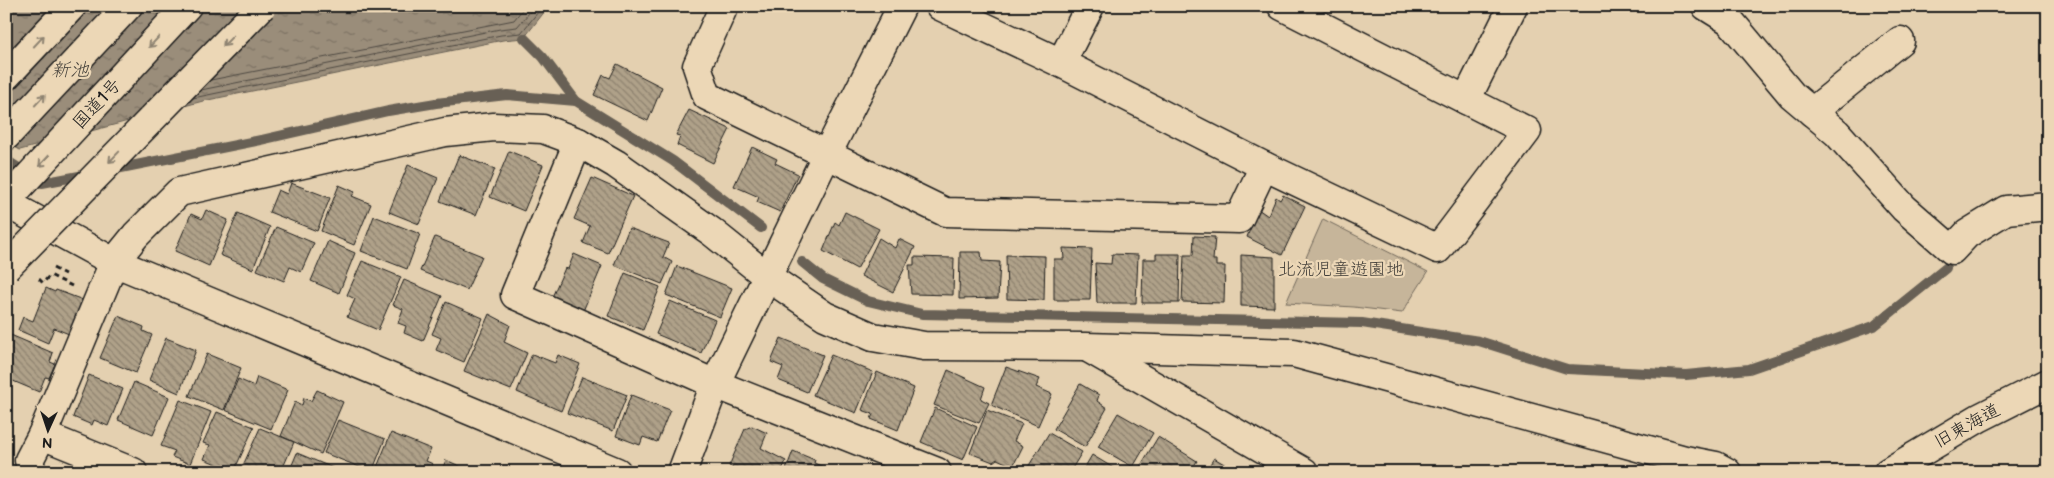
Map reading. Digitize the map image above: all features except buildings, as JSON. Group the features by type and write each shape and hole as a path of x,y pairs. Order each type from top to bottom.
{"main road":[{"path":"6,76 72,6"},
{"path":"6,136 128,6"},
{"name":"国道1号","path":"6,202 188,6"},
{"path":"6,268 262,6"},
{"path":"724,6 697,66 707,96 945,212 1239,219 1264,166"},
{"path":"682,472 715,384 827,154 902,6"},
{"path":"940,6 1061,63 1264,166 1438,248 1527,131 1282,6"},
{"path":"1061,63 1090,6"},
{"path":"1466,100 1513,6"},
{"path":"1706,6 1730,21 1792,94 1838,133 1904,208 1952,250 1967,234 2006,210 2048,206"},
{"path":"1812,112 1900,41"},
{"path":"32,472 29,460 42,435 114,262 136,235 178,192 445,132 494,127 543,129 578,142 616,164 712,232 768,277 825,316 873,337 924,346 1086,347 1294,353 1519,413 1685,460 1716,466 1727,472"},
{"path":"578,142 515,295 715,384 936,472"},
{"path":"6,202 114,262 617,472"},
{"path":"1086,347 1304,472"},
{"name":"旧東海道","path":"1888,472 1979,418 2048,383"},
{"path":"42,435 133,472"}],"path":[{"path":"53,268 69,275"},
{"path":"38,278 43,283 50,275 80,290"}],"green space":[{"name":"北流児童遊園地","path":"1323,219 1428,272 1402,313 1354,307 1286,303"}],"water":[{"name":"新池","path":"16,6 549,6 524,38 503,40 203,101 20,150 6,142 6,17"}],"waterway":[{"path":"524,38 543,57 576,101 673,161 761,228"},
{"path":"111,170 261,140 388,111 436,103 507,95 576,101"},
{"path":"6,160 42,183 90,174"},
{"path":"802,262 823,279 868,301 922,314 1362,323 1479,341 1567,369 1686,375 1749,369 1874,326 1946,268"}]}
